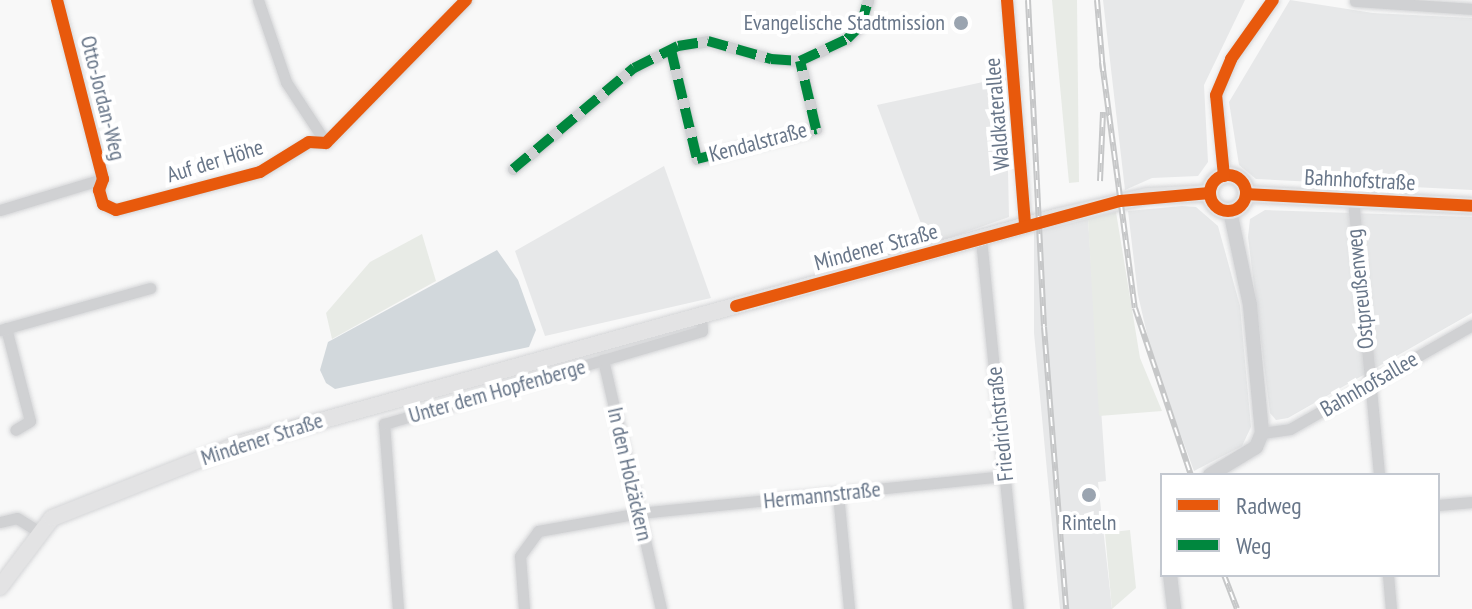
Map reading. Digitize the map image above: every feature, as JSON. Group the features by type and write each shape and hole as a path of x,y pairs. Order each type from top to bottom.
{"main road":[{"path":"1224,176 1239,180 1246,194 1239,207 1230,211 1214,205 1210,193 1214,182 1224,176"},
{"path":"1025,226 1147,196 1210,193"},
{"name":"Bahnhofstraße","path":"1246,194 1472,206"},
{"name":"Mindener Straße","path":"0,587 52,518 86,501 241,443 1025,226"}],"street":[{"name":"Otto-Jordan-Weg","path":"57,0 103,179 99,190 103,204"},
{"path":"258,0 286,82 326,143"},
{"name":"Auf der Höhe","path":"103,204 116,210 260,172 309,142 326,143 466,0"},
{"path":"513,169 634,68 671,50 708,41 771,59 800,61 847,39 861,25 868,0"},
{"name":"Waldkaterallee","path":"1007,0 1025,226"},
{"path":"1224,176 1216,95 1231,59 1273,0"},
{"path":"1355,1 1422,3 1472,9"},
{"name":"Kendalstraße","path":"671,50 697,159 816,129 800,61"},
{"path":"0,210 103,179"},
{"name":"Ostpreußenweg","path":"1353,199 1379,473"},
{"path":"1213,473 1256,447 1262,433 1250,305 1230,211"},
{"name":"Friedrichstraße","path":"981,239 1018,609"},
{"path":"15,430 30,421 3,329 150,288"},
{"path":"603,360 702,331 701,316"},
{"name":"Bahnhofsallee","path":"1262,433 1290,429 1472,325"},
{"name":"In den Holzäckern","path":"603,360 661,609"},
{"name":"Unter dem Hopfenberge","path":"398,609 384,424 603,360"},
{"name":"Hermannstraße","path":"524,609 520,556 538,531 640,513 1005,476"},
{"path":"838,494 849,609"},
{"path":"1440,505 1472,502"},
{"path":"0,522 17,518 39,532"},
{"path":"1170,577 1174,609"},
{"path":"1388,577 1391,609"}],"shaded area":[{"path":"1052,0 1077,0 1079,182 1069,183"},
{"path":"1103,0 1245,0 1204,85 1208,162 1198,176 1152,178 1125,190"},
{"path":"1290,0 1373,13 1472,18 1472,190 1256,179 1239,165 1229,102"},
{"path":"1006,77 1009,217 929,245 877,105"},
{"path":"664,166 711,298 545,336 515,251"},
{"path":"1196,207 1218,226 1240,306 1251,427 1242,446 1194,471 1153,360 1138,295 1128,211"},
{"path":"1265,210 1472,217 1472,313 1288,418 1276,420 1270,413 1248,237 1250,219"},
{"path":"1116,212 1140,358 1162,411 1099,416 1088,219"},
{"path":"1088,219 1106,481 1098,482 1112,609 1060,609 1034,333 1034,232"},
{"path":"422,234 436,281 332,339 326,313 370,262"},
{"path":"497,250 518,280 536,330 529,347 335,389 326,383 320,370 328,342"},
{"path":"1130,530 1136,588 1112,609 1105,533"}],"railway":[{"path":"1028,0 1044,327 1066,609"},
{"path":"1097,0 1103,72"},
{"path":"1102,62 1135,308 1190,473"},
{"path":"1100,181 1103,112"},
{"path":"1225,577 1237,609"}],"marked path":[{"path":"513,169 634,68 678,46 708,41 771,59 800,61 847,39 861,25 868,0"},
{"path":"671,50 697,159 816,129 800,61"}],"cycle path":[{"path":"57,0 103,179 99,190 103,204 116,210 260,172 309,142 326,143 466,0"},
{"path":"1007,0 1025,226"},
{"path":"1224,176 1216,95 1231,59 1273,0"},
{"path":"1228,175 1241,180 1246,193 1241,206 1228,211 1215,206 1210,193 1215,180 1228,175"},
{"path":"736,306 1120,201 1210,193"},
{"path":"1246,194 1472,206"}],"place":[{"name":"Evangelische Stadtmission","path":"961,23"},
{"name":"Rinteln","path":"1089,495"}]}
